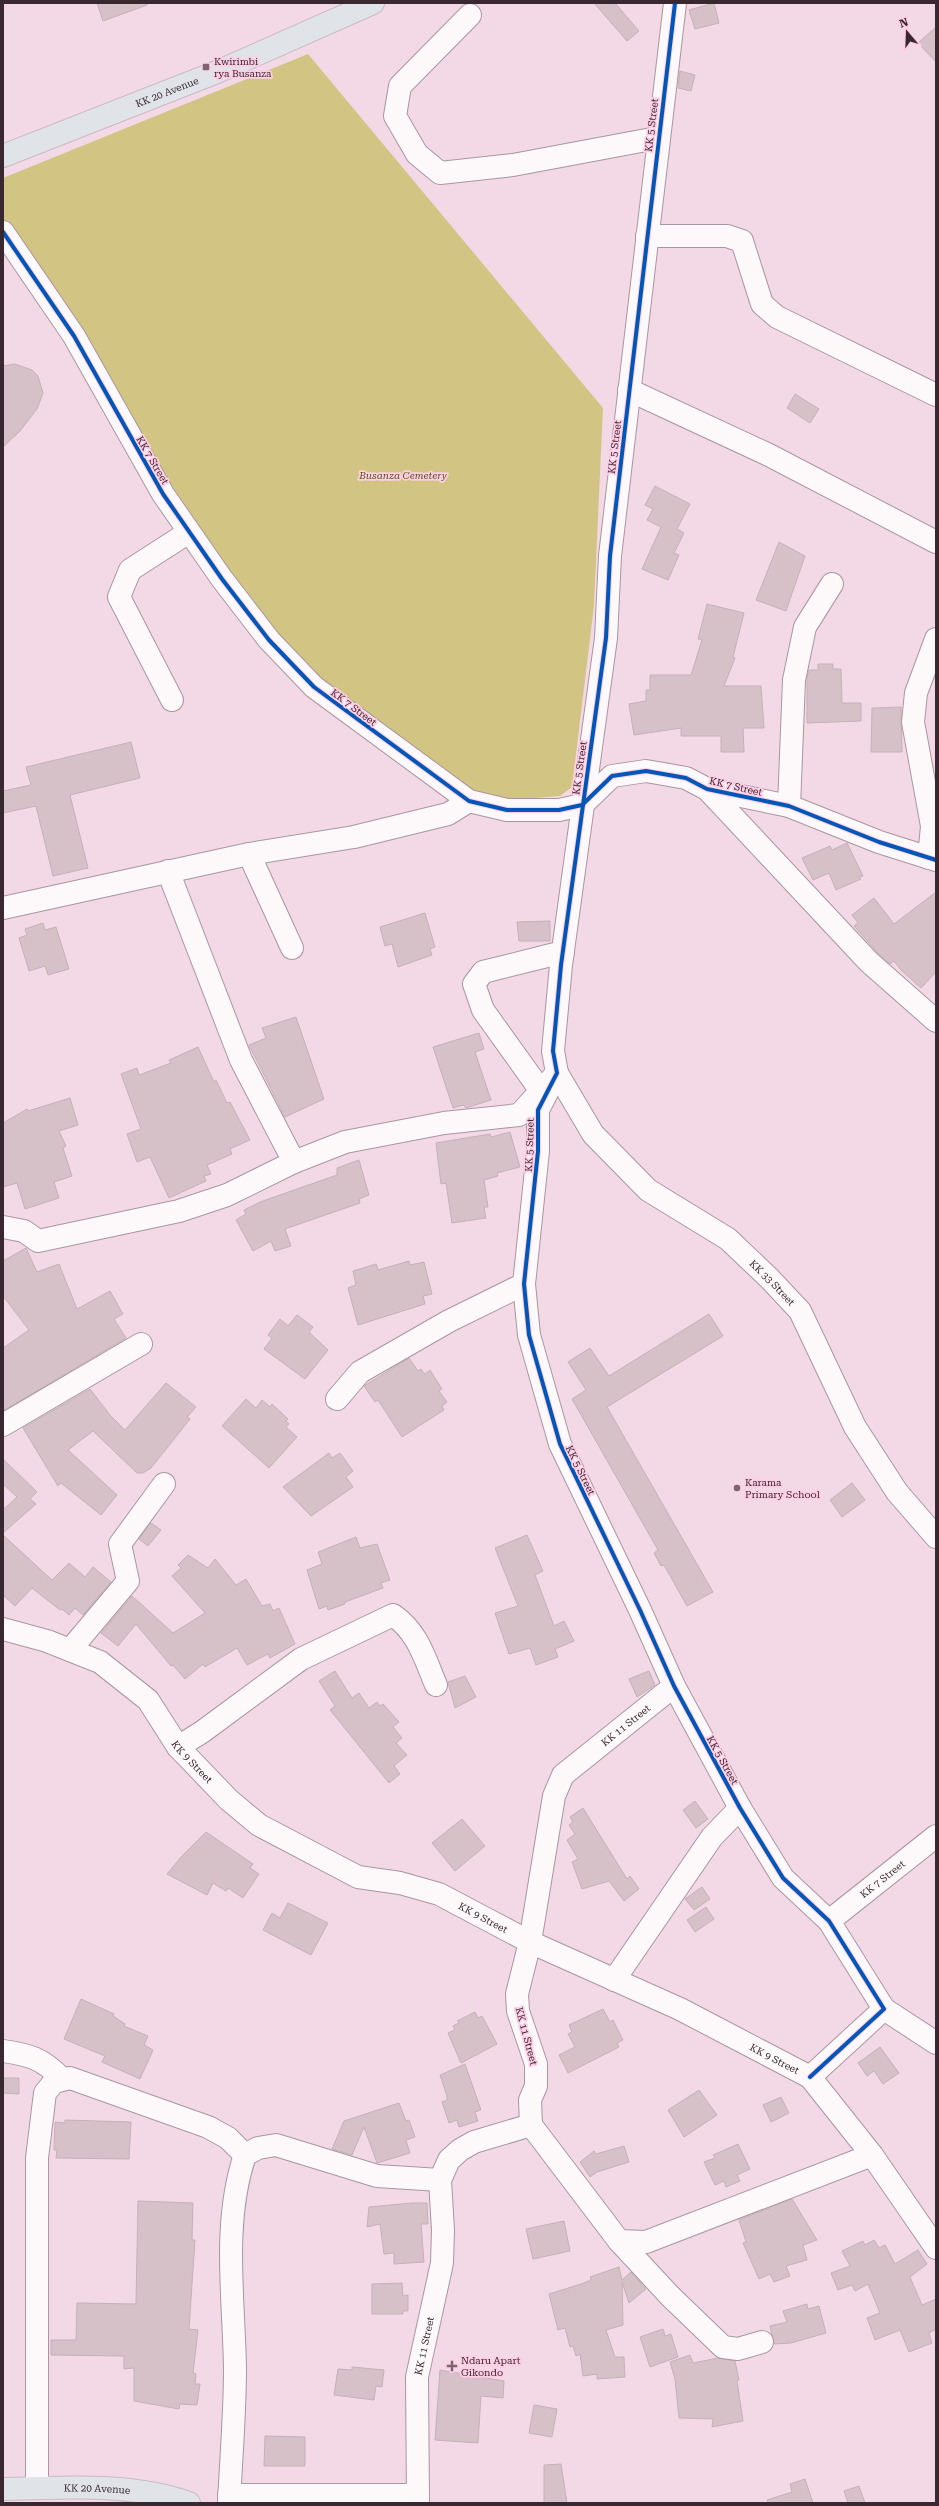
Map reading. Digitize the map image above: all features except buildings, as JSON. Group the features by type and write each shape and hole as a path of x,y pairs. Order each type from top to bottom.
{"main road":[{"name":"KK 20 Avenue","path":"3,156 217,72 373,3"},
{"name":"KK 20 Avenue","path":"3,2489 126,2489 174,2498 188,2503"}],"street":[{"name":"KK 5 Street","path":"675,3 610,556 606,638 563,952 553,1051 557,1073 538,1110 538,1151 524,1284 529,1335 560,1444 640,1610 674,1686 740,1808 783,1878 829,1921 884,2009"},
{"path":"470,15 400,86 396,116 417,154 440,173 513,165 658,138"},
{"path":"647,236 727,236 742,241 762,304 778,317 936,395"},
{"name":"KK 7 Street","path":"7,247 74,336 163,494 189,532 269,640 314,687 468,801 507,810 558,810 582,805 612,776 646,771 686,778 706,789 789,806 879,842 933,859"},
{"path":"629,390 770,455 936,542"},
{"path":"172,700 118,597 130,570 189,532"},
{"path":"789,806 794,680 806,627 832,584"},
{"path":"933,859 932,826 913,722 916,693 936,639"},
{"name":"KK 7 Street","path":"706,789 869,962 936,1021"},
{"path":"3,908 248,854 354,837 448,814 468,801"},
{"path":"248,854 292,948"},
{"path":"168,871 241,1060 294,1162"},
{"path":"541,1091 483,1010 474,984 483,972 563,952"},
{"path":"3,1227 24,1231 38,1241 119,1225 179,1211 227,1195 294,1162 345,1142 444,1123 519,1115 557,1073"},
{"name":"KK 33 Street","path":"557,1073 593,1134 648,1190 728,1239 770,1278 800,1311 855,1427 897,1492 936,1537"},
{"path":"337,1399 360,1372 372,1364 449,1321 524,1284"},
{"path":"3,1425 141,1344"},
{"path":"70,1650 128,1581 120,1544 164,1484"},
{"path":"178,1747 202,1732 301,1659 393,1616 404,1622 416,1638 436,1685"},
{"name":"KK 9 Street","path":"3,1629 70,1650 100,1662 148,1700 178,1747 229,1800 259,1825 358,1877 400,1884 439,1894 530,1942 680,2009 810,2077 872,2155 936,2248"},
{"name":"KK 11 Street","path":"418,2499 417,2377 442,2263 443,2230 440,2180 449,2160 460,2150 474,2142 531,2125 530,2100 536,2086 536,2064 518,2011 517,1994 530,1942 554,1796 563,1775 674,1686"},
{"path":"614,1980 712,1837 740,1808"},
{"name":"KK 7 Street","path":"829,1921 936,1836"},
{"path":"810,2077 884,2009 936,2042"},
{"path":"3,2051 30,2055 49,2065 62,2079"},
{"path":"37,2488 38,2158 45,2093 54,2082 70,2078 208,2128 228,2138 245,2155"},
{"path":"531,2125 619,2241 670,2296 723,2347 738,2349 762,2342"},
{"path":"418,2499 229,2499 233,2455 235,2370 232,2220 236,2181 245,2155 258,2148 276,2145 377,2176 440,2180"},
{"path":"619,2241 646,2242 872,2155"}],"green space":[{"name":"Busanza Cemetery","path":"308,54 603,408 594,606 572,787 560,796 497,801 464,788 313,676 263,615 138,451 3,231 3,178"}],"cycle path":[{"path":"675,3 610,556 606,638 561,965 553,1051 557,1073 538,1110 538,1151 524,1284 529,1335 560,1444 640,1610 674,1686 740,1808 783,1878 829,1921 884,2009 810,2077"},
{"path":"3,232 74,336 163,494 222,579 269,640 314,687 469,801 507,810 559,810 582,805 612,776 646,771 686,778 707,789 789,806 879,842 936,860"}],"place":[{"name":"Kwirimbi rya Busanza","path":"206,67"},
{"name":"Karama Primary School","path":"737,1488"},
{"name":"Ndaru Apart Gikondo","path":"452,2366"}]}
